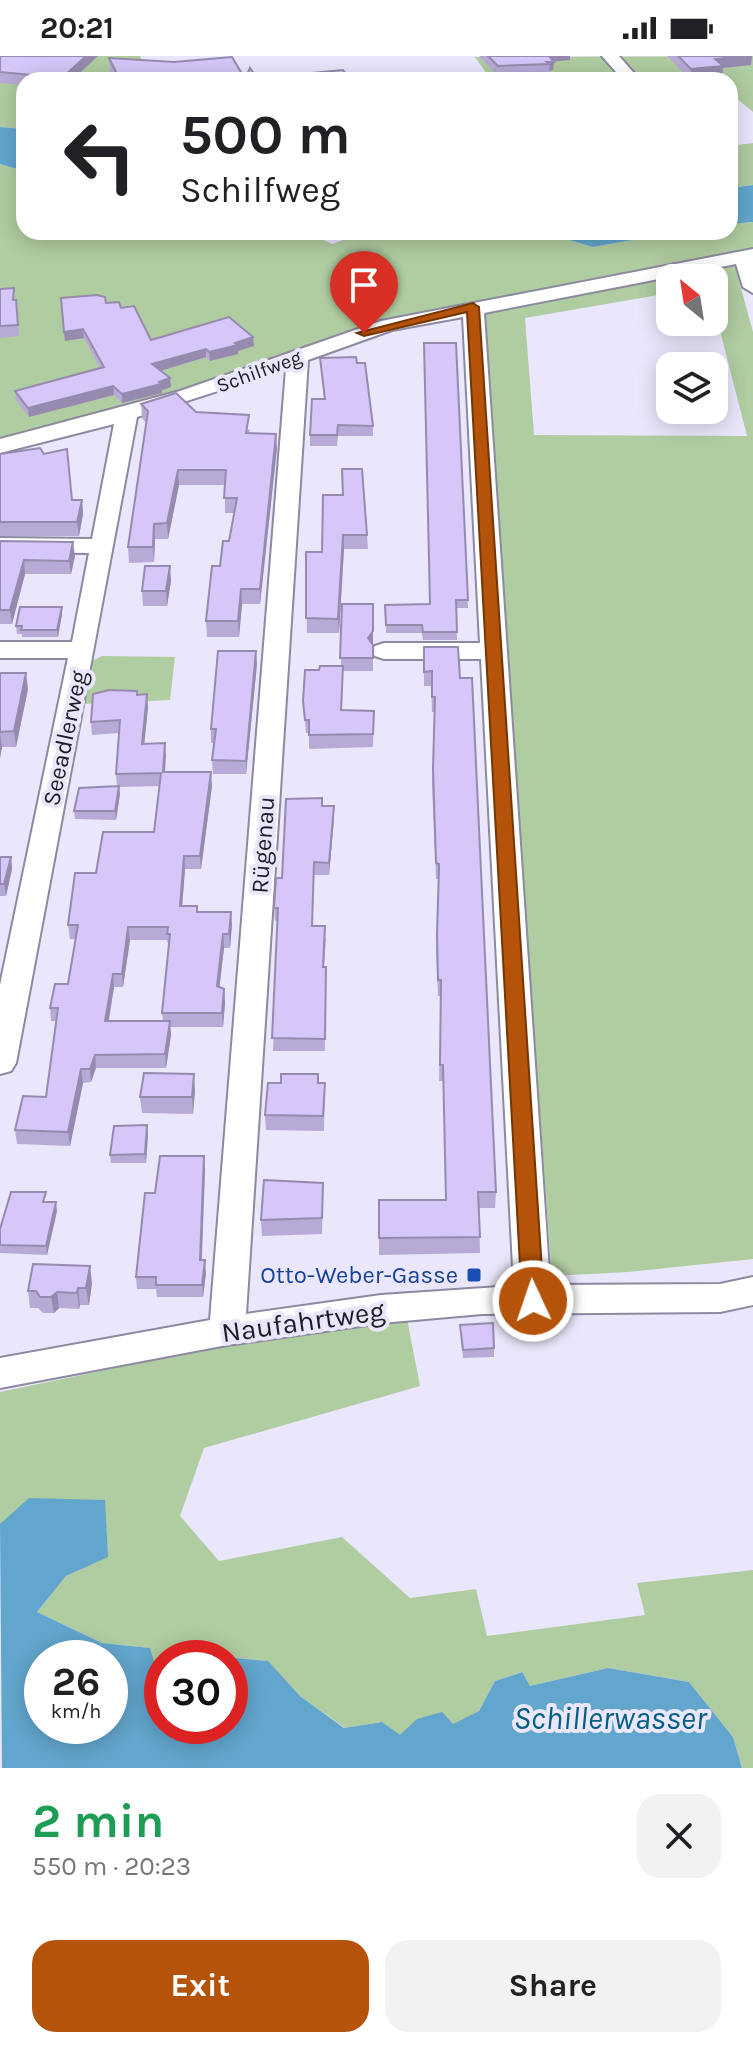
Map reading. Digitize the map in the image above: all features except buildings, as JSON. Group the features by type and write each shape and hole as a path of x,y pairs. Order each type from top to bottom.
{"street":[{"path":"610,56 625,72"},
{"path":"748,256 753,287"},
{"name":"Schilfweg","path":"0,446 127,414 297,359 339,340 388,325 748,256"},
{"path":"473,307 533,1301"},
{"name":"Rügenau","path":"227,1331 297,359"},
{"name":"Seeadlerweg","path":"0,1063 10,951 83,650 127,414"},
{"path":"0,545 102,546"},
{"path":"0,650 83,650"},
{"path":"384,651 493,651"},
{"name":"Naufahrtweg","path":"0,1373 227,1331 381,1309 482,1300 720,1298 753,1291"}],"green space":[{"path":"0,56 140,56 148,72 16,72 16,128 0,127"},
{"path":"753,56 753,112 738,100 738,72 485,72 475,57"},
{"path":"753,143 753,185 738,187 738,145"},
{"path":"0,164 16,169 16,240 324,240 332,244 343,240 569,240 593,247 632,240 738,240 738,223 753,222 753,250 732,255 753,332 753,1259 628,1272 552,1276 481,316 472,307 419,313 358,328 279,359 154,400 0,438","holes":["656,264 728,264 728,336 721,336 728,352 747,436 534,435 525,318 656,295"]},
{"path":"102,656 175,657 170,700 83,704 92,661"},
{"path":"407,1319 420,1386 204,1448 180,1516 219,1561 342,1537 410,1598 476,1589 487,1636 645,1615 637,1583 753,1570 753,1768 742,1768 733,1737 689,1682 608,1668 530,1686 521,1672 495,1681 479,1711 453,1725 400,1736 381,1722 345,1728 300,1696 267,1661 248,1659 248,1640 144,1640 144,1647 128,1646 128,1640 96,1640 37,1612 66,1576 108,1556 0,1524 0,1392 225,1345"}],"water":[{"path":"0,127 16,128 16,169 0,164"},
{"path":"753,185 753,222 738,223 738,187"},
{"path":"569,240 632,240 593,247"},
{"name":"Schillerwasser","path":"29,1498 105,1500 108,1557 66,1576 37,1612 96,1640 24,1640 24,1744 128,1744 128,1646 144,1647 144,1744 248,1744 248,1659 268,1661 300,1696 344,1728 382,1722 400,1735 417,1719 442,1712 453,1724 479,1711 495,1681 522,1672 530,1686 608,1668 689,1682 733,1737 742,1768 2,1768 0,1524"}],"place":[{"name":"Otto-Weber-Gasse","path":"474,1275"}],"route":[{"path":"364,333 473,307 533,1301"}]}
